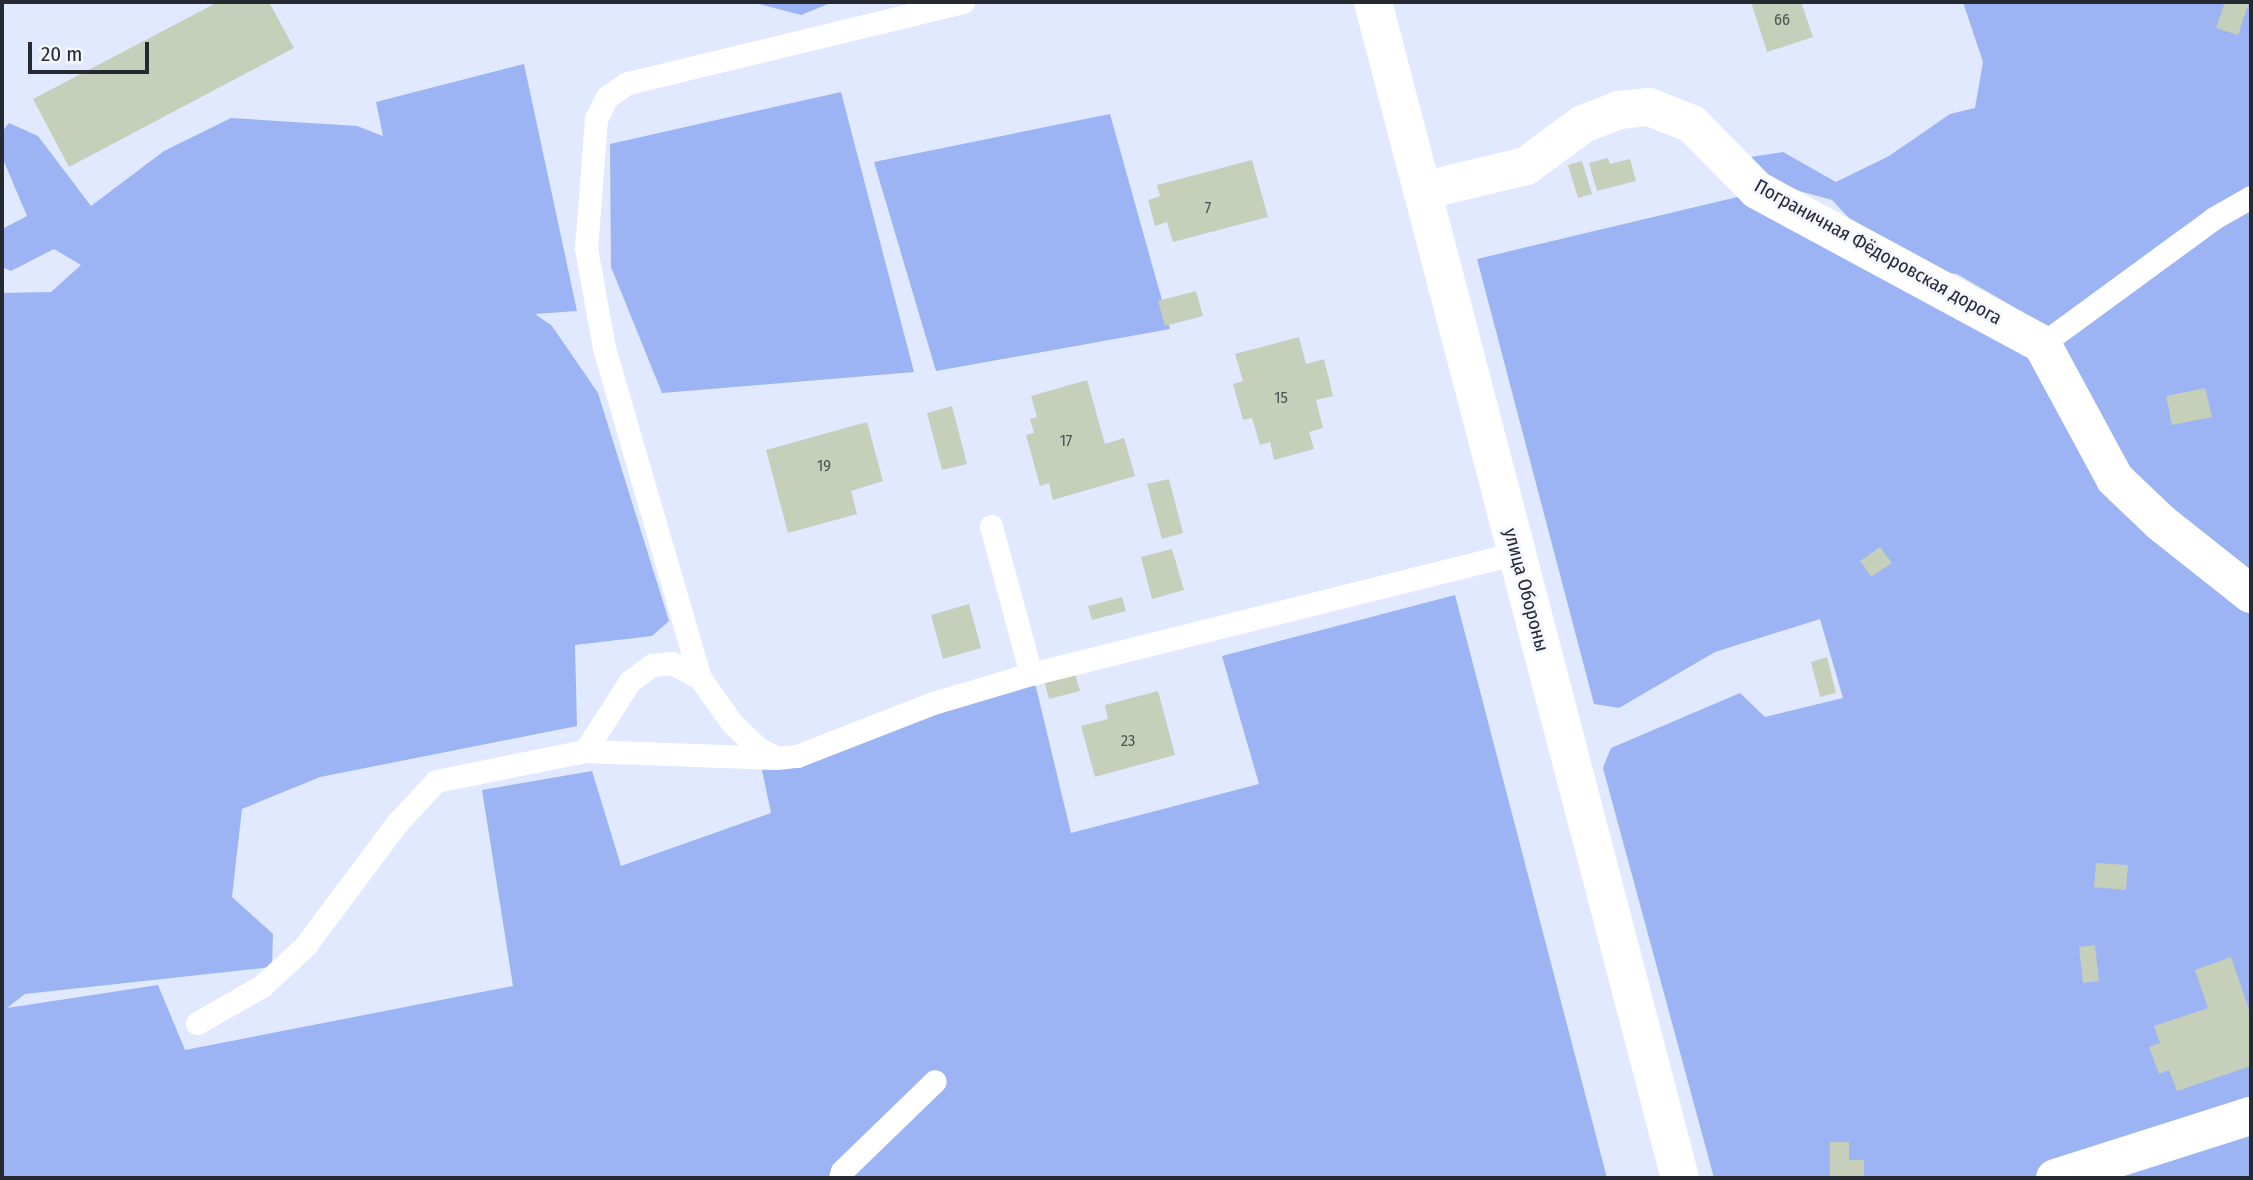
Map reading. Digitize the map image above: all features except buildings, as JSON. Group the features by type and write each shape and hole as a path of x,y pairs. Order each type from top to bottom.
{"street":[{"name":"улица Обороны","path":"1373,2 1681,1178"},
{"name":"Пограничная Фёдоровская дорога","path":"1422,191 1526,166 1584,124 1619,110 1649,107 1692,124 1757,190 2042,344"},
{"path":"2042,344 2115,479 2251,594"},
{"path":"2055,1178 2251,1116"}],"lane":[{"path":"777,758 758,748 732,723 700,678 604,348 586,248 596,118 607,97 626,83 963,2"},
{"path":"2042,344 2214,218 2251,197"},
{"path":"990,526 1031,674"},
{"path":"197,1023 262,986 305,946 397,823 436,781 585,751 777,758 797,756 933,703 1031,674 1517,553"},
{"path":"585,751 640,670 672,663 700,678"},
{"path":"840,1178 842,1171 935,1081"}],"shaded area":[{"path":"752,2 833,2 801,15"},
{"path":"1963,2 2251,2 2251,1178 1714,1178 1603,768 1611,748 1740,693 1765,717 1843,698 1820,619 1715,652 1619,708 1594,704 1477,259 1750,194 2050,328 1957,274 1920,269 1863,233 1832,200 1771,183 1751,157 1783,152 1836,182 1889,156 1950,114 1975,108 1983,62"},
{"path":"524,64 577,311 535,314 552,326 598,393 669,621 652,636 575,645 577,726 320,777 242,809 232,897 273,934 272,967 25,994 7,1008 158,985 185,1050 513,986 482,790 592,771 621,866 771,813 762,770 1035,683 1071,833 1259,784 1222,656 1455,595 1607,1178 2,1178 2,293 51,292 81,265 54,249 11,271 2,267 2,229 27,216 2,157 2,132 9,123 38,136 91,206 164,151 231,118 357,126 383,136 376,102"},
{"path":"841,92 914,372 662,393 611,267 610,144"},
{"path":"1110,114 1170,329 936,371 874,162"}]}
